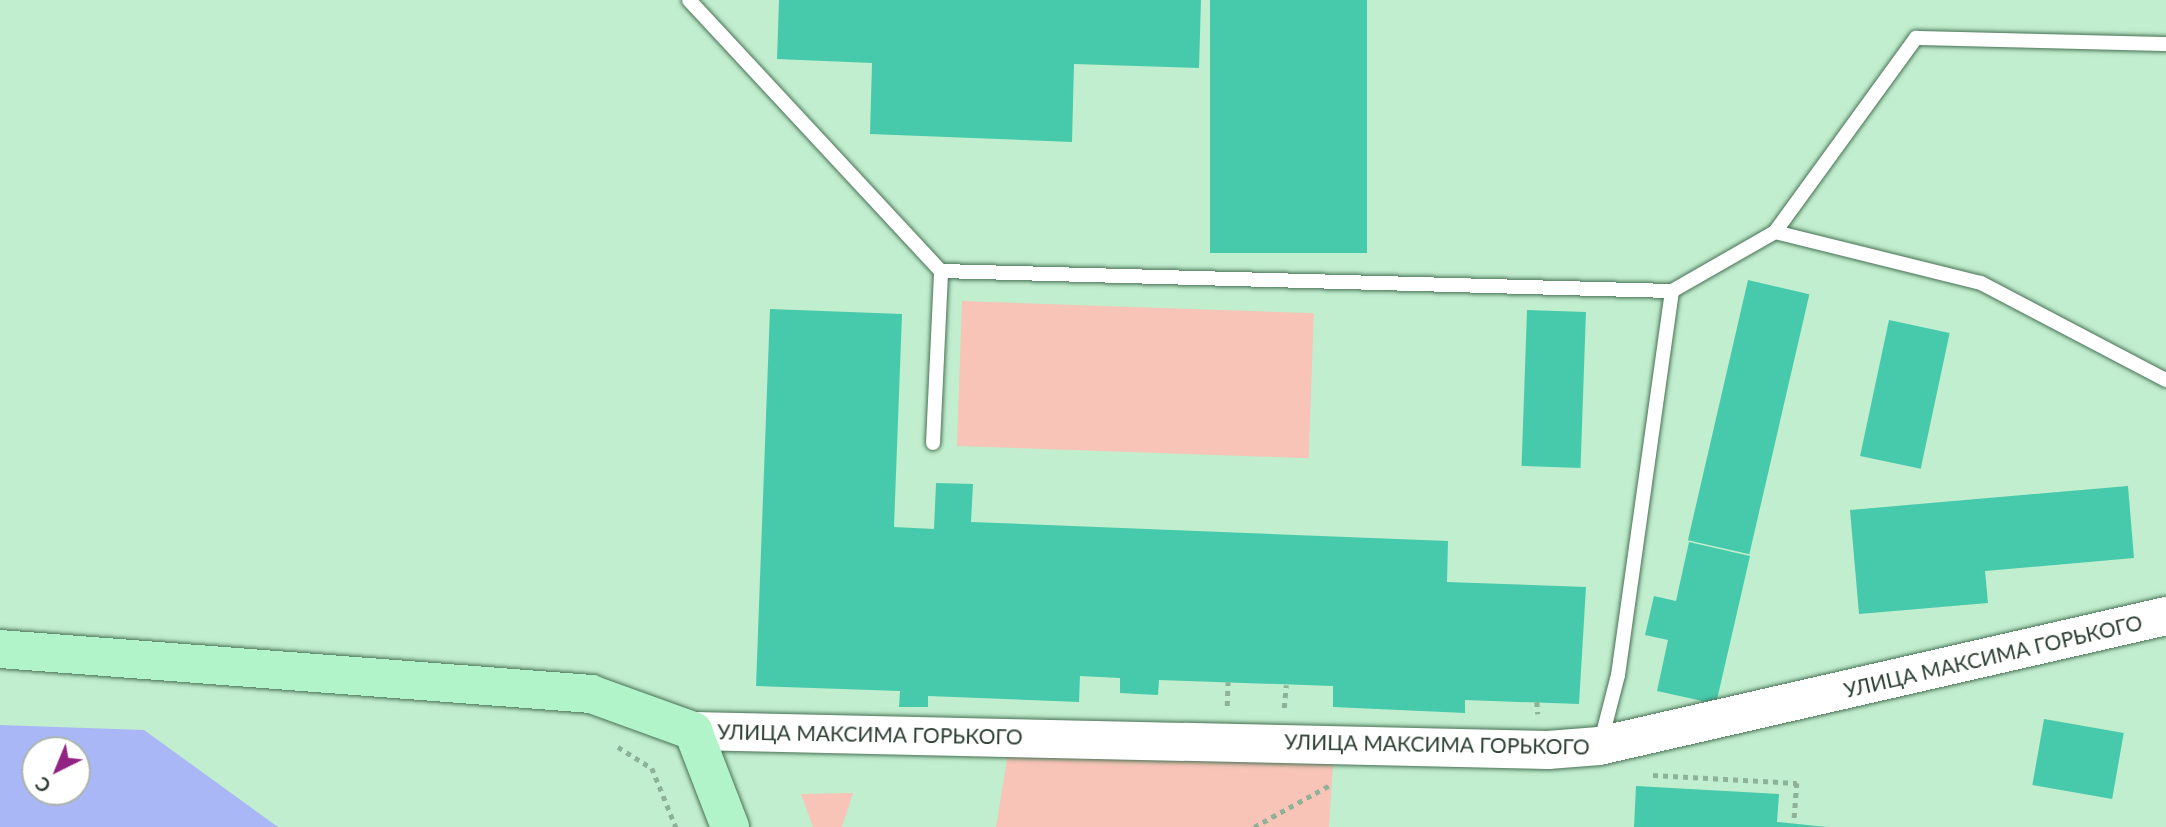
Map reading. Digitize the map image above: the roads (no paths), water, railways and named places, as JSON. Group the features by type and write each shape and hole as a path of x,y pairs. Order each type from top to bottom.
{"main road":[{"path":"0,649 591,694 693,731 730,827"}],"street":[{"name":"УЛИЦА МАКСИМА ГОРЬКОГО","path":"693,731 1548,750 1599,746 2166,616"}],"lane":[{"path":"689,0 941,271 1672,291 1775,232 1916,38 2166,44"},
{"path":"1775,232 1981,283 2166,380"},
{"path":"933,443 941,271"},
{"path":"1599,746 1618,675 1672,291"}],"water":[{"path":"0,725 144,730 278,827 0,827"}]}
